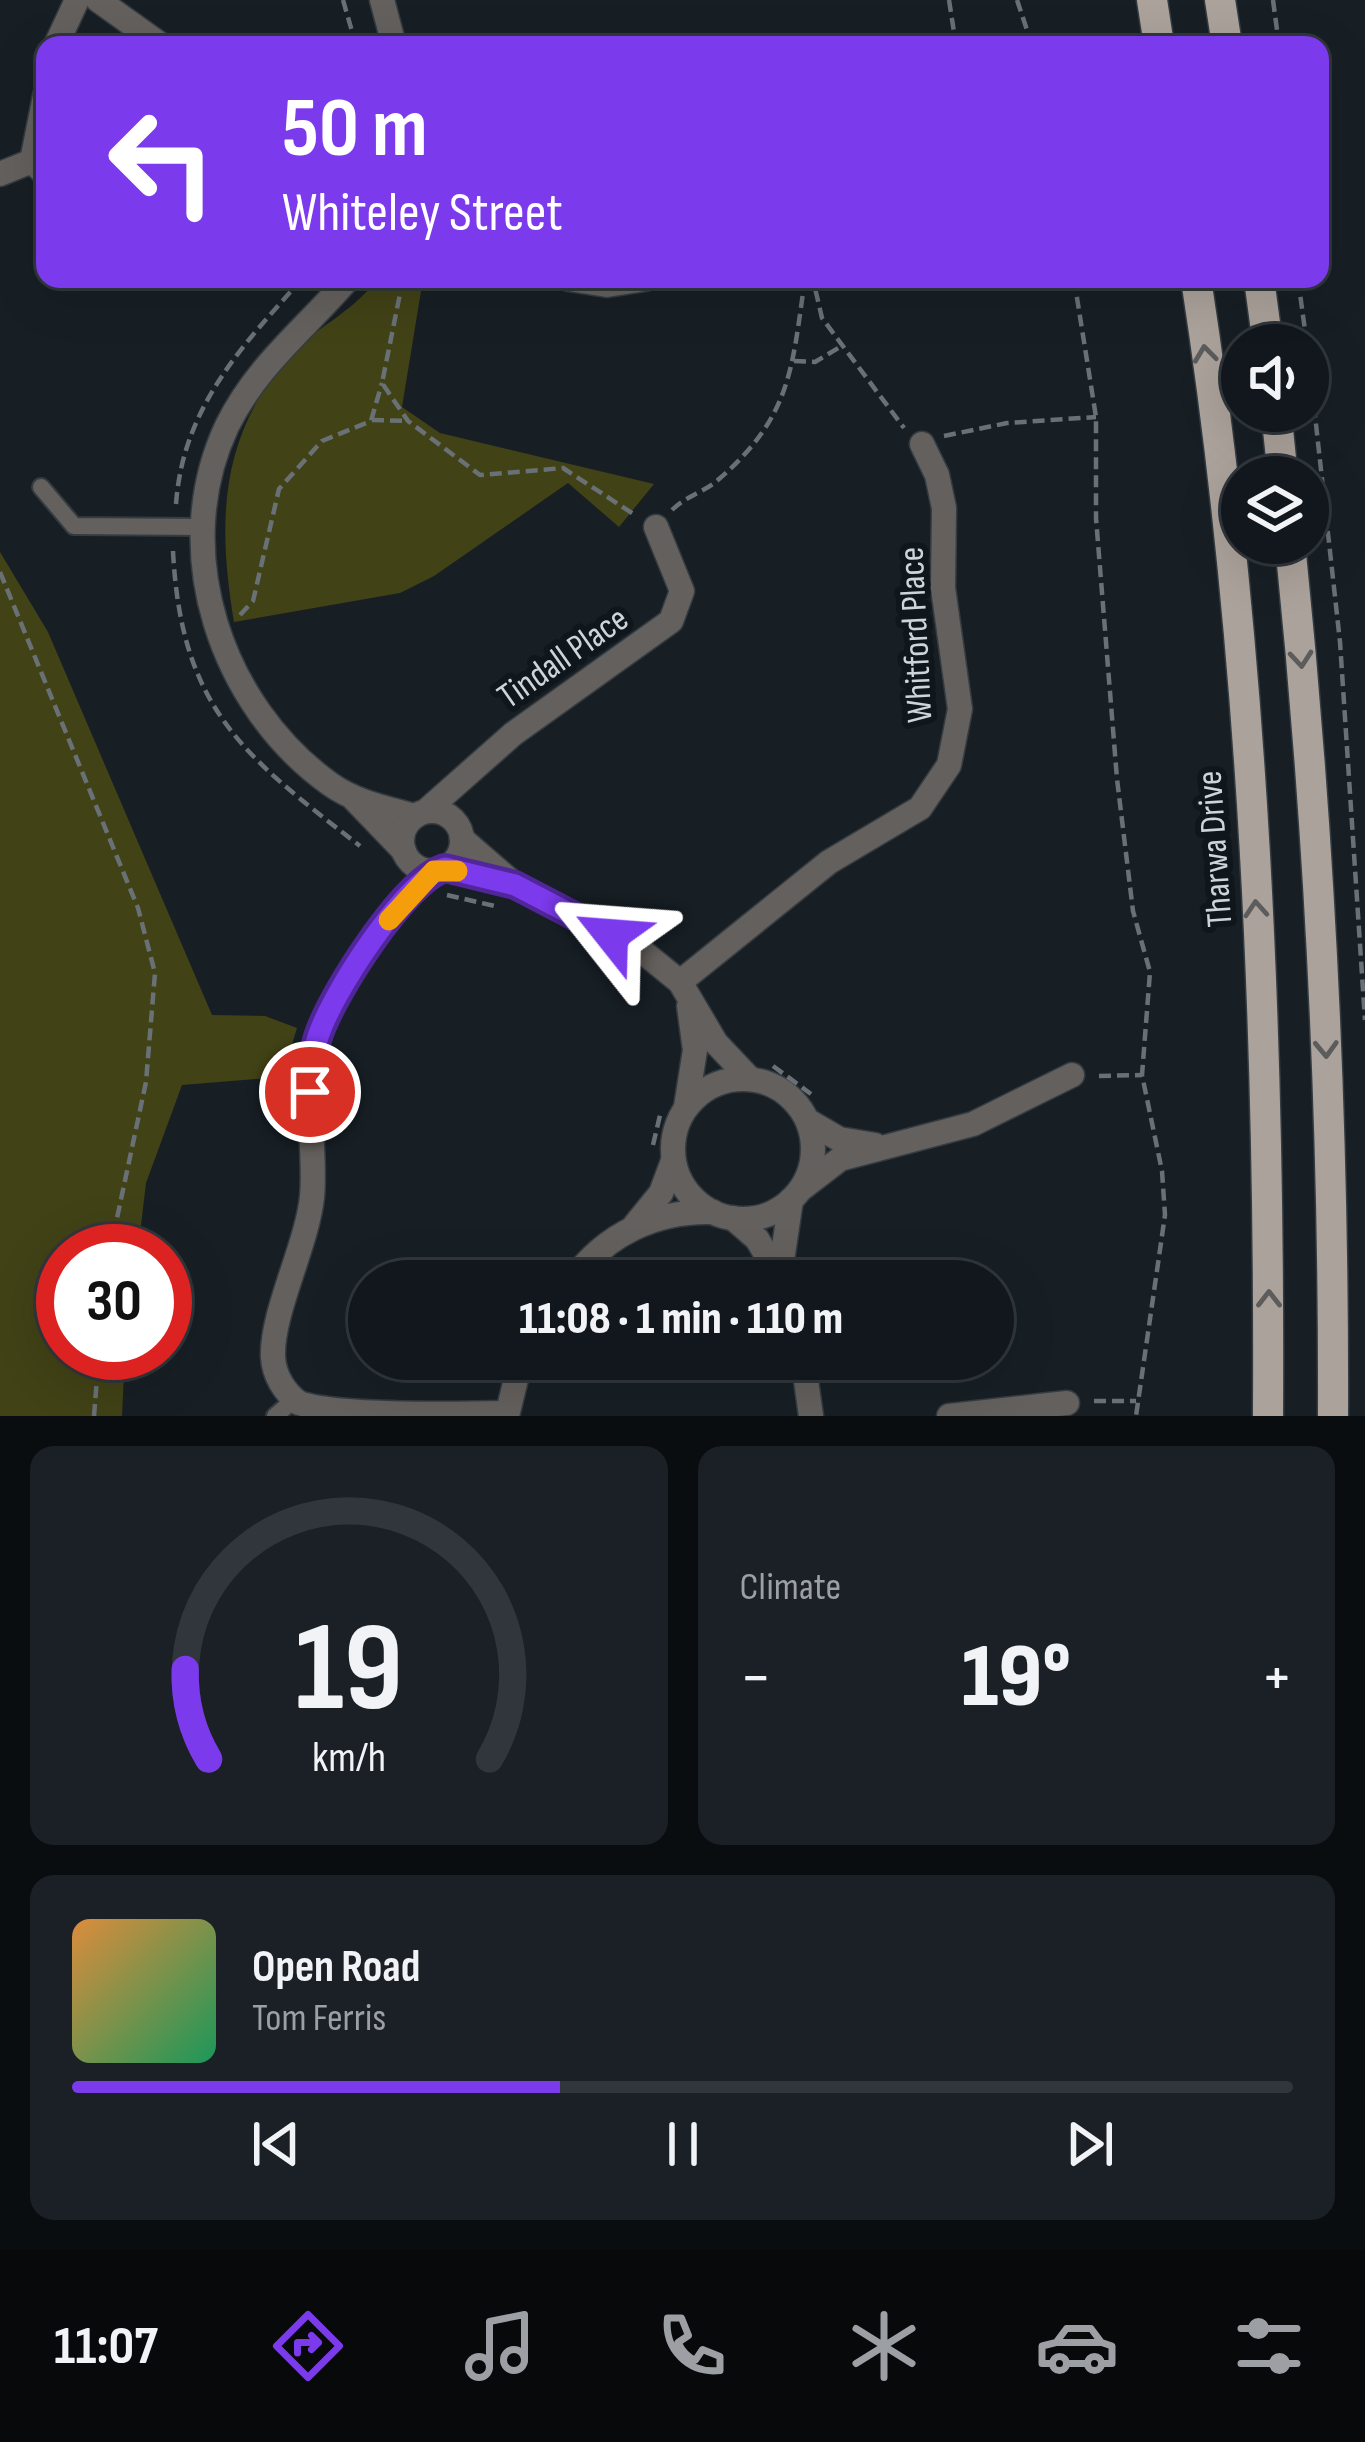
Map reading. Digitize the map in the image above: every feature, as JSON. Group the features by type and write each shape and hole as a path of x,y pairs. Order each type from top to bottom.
{"main road":[{"path":"1152,0 1158,36"},
{"path":"1220,0 1226,36"},
{"name":"Tharwa Drive","path":"1197,288 1246,756 1260,994 1268,1416"},
{"path":"1260,288 1265,324"},
{"path":"1292,564 1309,746 1327,1051 1333,1416"}],"street":[{"path":"60,36 77,0"},
{"path":"98,0 148,36"},
{"path":"382,0 392,36"},
{"path":"0,173 36,167"},
{"path":"339,288 278,347 248,387 213,466 203,527 212,618 238,679 264,719 288,749 352,798 406,877"},
{"name":"Whitford Place","path":"684,987 829,862 920,808 950,764 960,709 943,588 944,508 937,475 922,444"},
{"name":"Tindall Place","path":"420,814 513,734 671,621 682,591 656,527"},
{"path":"406,877 456,860 474,772"},
{"path":"352,798 420,814 449,815 461,834 515,885"},
{"path":"420,814 405,828 406,877 316,1039 310,1092 312,1198 272,1352 283,1387 295,1399 336,1415 507,1414 519,1380"},
{"path":"440,869 515,885 643,952 684,987 716,1043 814,1112 839,1139 877,1145"},
{"path":"596,1260 634,1227 661,1193 663,1154 677,1124 675,1108 695,1050 684,987"},
{"path":"675,1108 704,1090 759,1071"},
{"path":"634,1227 676,1211 769,1214 840,1159 877,1145 973,1124 1072,1075"},
{"path":"784,1260 795,1196 813,1158 814,1112"},
{"path":"663,1154 687,1191 757,1239 770,1260"},
{"path":"806,1380 811,1416"},
{"path":"949,1416 1067,1403"}],"lane":[{"path":"41,487 74,526 203,527"},
{"path":"275,1416 295,1399"}],"path":[{"path":"344,0 354,36"},
{"path":"949,0 955,36"},
{"path":"1017,0 1029,36"},
{"path":"1274,0 1278,36"},
{"path":"294,288 232,357 201,406 178,476 172,554 183,620 204,692 248,755 280,788 433,901 449,894 504,909"},
{"path":"372,420 401,288"},
{"path":"382,382 408,421 480,475 563,468 656,527 681,501 720,478 762,434 786,396 804,288"},
{"path":"815,288 822,318 841,347 890,416 922,444 1006,423 1096,417"},
{"path":"1075,288 1096,417 1096,518 1118,779 1133,911 1150,972 1142,1075 1162,1171 1165,1215 1136,1416"},
{"path":"1299,288 1305,324"},
{"path":"794,361 815,362 841,347"},
{"path":"183,620 244,614 253,602 278,489 322,441 372,420 408,421"},
{"path":"1317,432 1340,642 1365,1020"},
{"path":"0,572 138,908 155,973 146,1082 116,1224"},
{"path":"759,1071 784,1071 814,1112"},
{"path":"1072,1075 1142,1075"},
{"path":"663,1154 654,1125 675,1108"},
{"path":"94,1416 97,1380"},
{"path":"1067,1403 1136,1401"}],"shaded area":[{"path":"368,288 422,288 402,407 440,433 654,484 619,527 568,483 434,576 400,593 234,622 226,518 236,452 247,420 287,359"},
{"path":"0,552 48,632 212,1015 265,1016 297,1028 282,1077 182,1085 146,1183 141,1224 36,1224 36,1380 124,1380 122,1416 0,1416"}],"slow traffic":[{"path":"389,920 434,871 457,871"}],"route":[{"path":"310,1092 316,1039 332,1003 400,904 434,871 445,868 515,885 611,935"}]}
